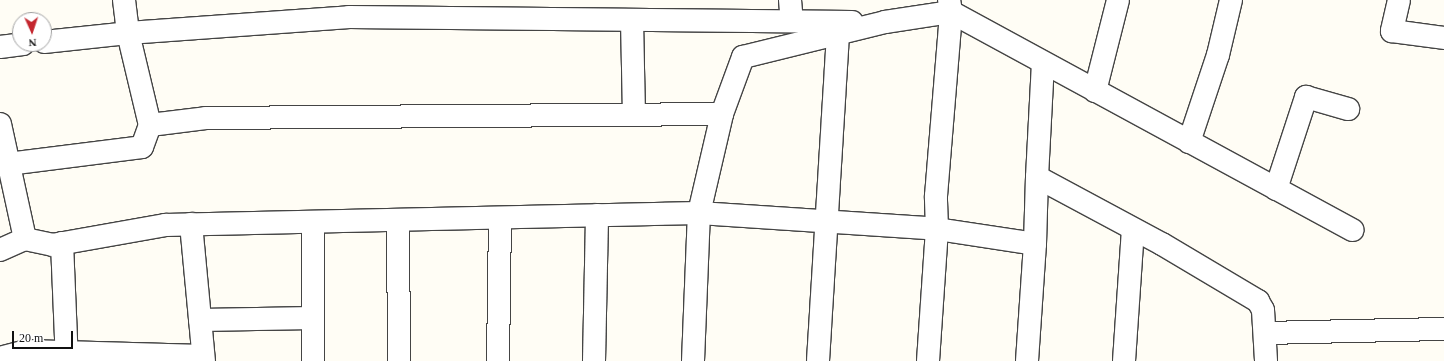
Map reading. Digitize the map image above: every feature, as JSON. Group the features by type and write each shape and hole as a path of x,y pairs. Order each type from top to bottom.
{"street":[{"path":"4,165 142,147 150,125 128,32 124,0"},
{"path":"790,0 792,21"},
{"path":"1095,90 1118,0"},
{"path":"1188,142 1218,55 1231,0"},
{"path":"1399,0 1392,31 1444,38"},
{"path":"928,361 936,229 936,196 950,6"},
{"path":"693,361 699,213 722,114 743,57 950,6 1043,62 1188,142 1353,230"},
{"path":"52,41 128,32 349,17 885,22"},
{"path":"632,20 634,115"},
{"path":"818,361 828,222 838,34"},
{"path":"0,46 12,45"},
{"path":"1027,361 1035,244 1043,62"},
{"path":"1276,189 1306,97 1348,109"},
{"path":"150,125 206,118 722,114"},
{"path":"0,124 4,165 25,239"},
{"path":"1037,177 1133,229 1258,301 1263,310 1266,361"},
{"path":"0,250 25,239 53,245 165,225 699,213 936,229 1035,244"},
{"path":"594,361 597,215"},
{"path":"498,361 500,218"},
{"path":"398,220 399,361"},
{"path":"313,222 313,361"},
{"path":"0,358 26,351 67,357 203,358 191,224"},
{"path":"1124,361 1133,229"},
{"path":"62,243 67,357"},
{"path":"200,320 313,318"},
{"path":"1265,333 1444,329"}]}
